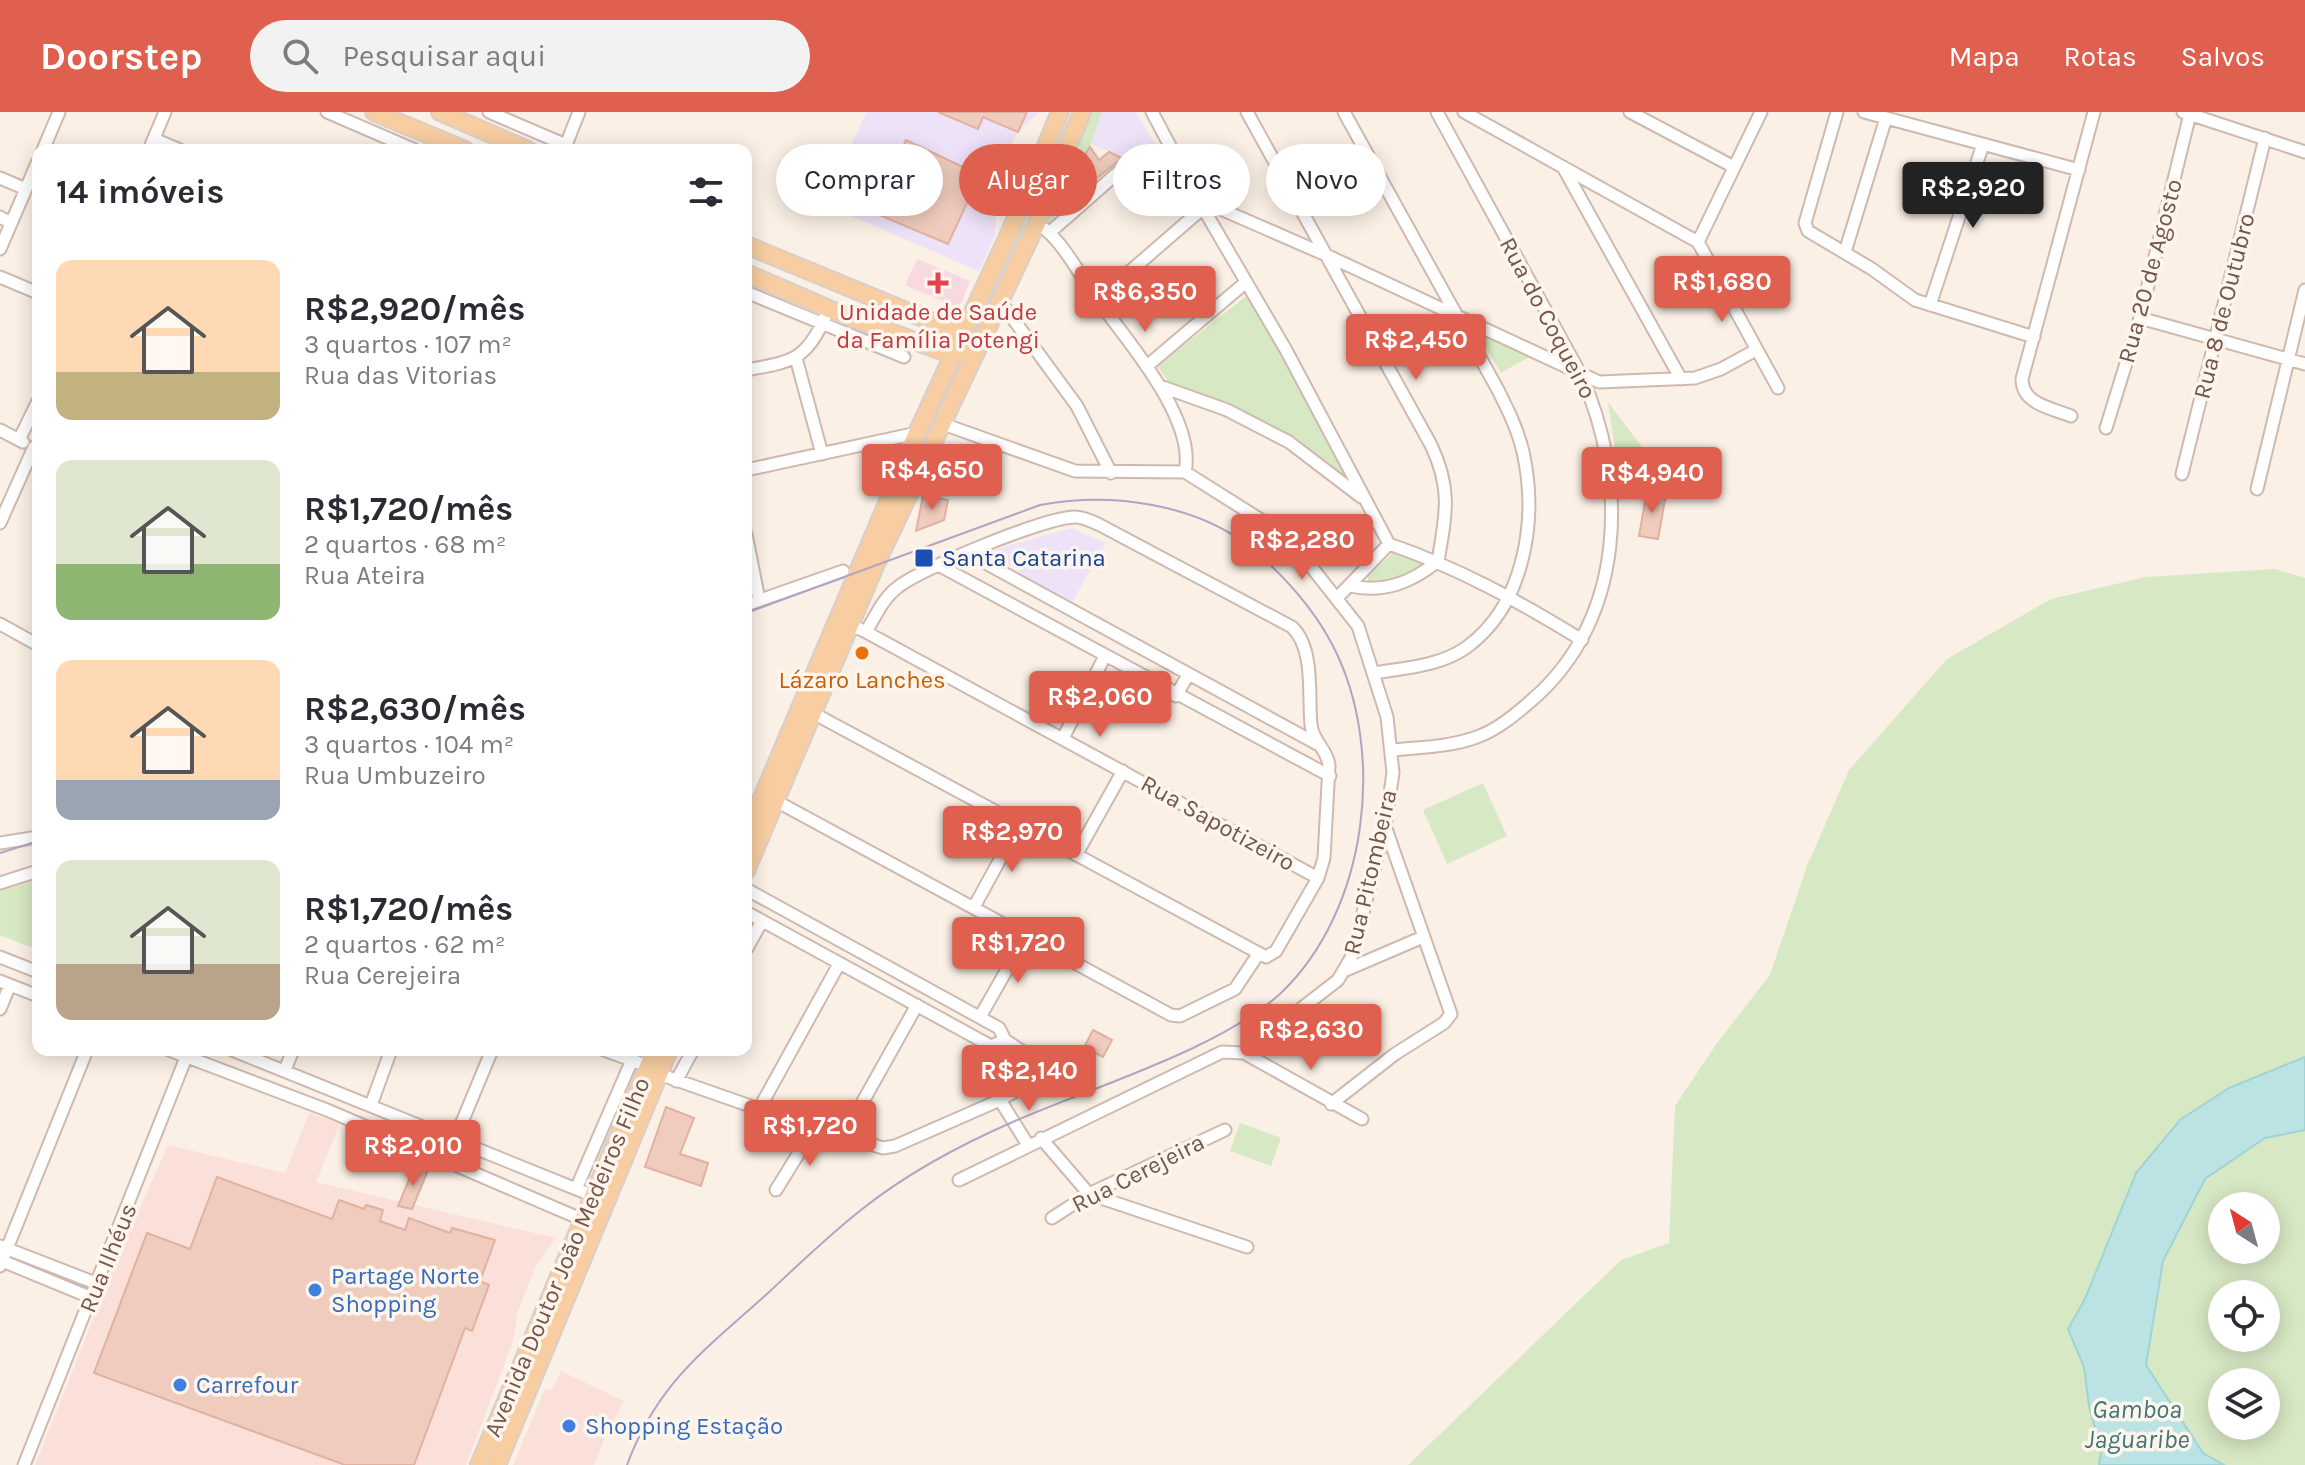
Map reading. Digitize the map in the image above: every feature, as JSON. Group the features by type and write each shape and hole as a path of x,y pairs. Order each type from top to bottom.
{"main road":[{"path":"422,132 430,112"},
{"path":"440,112 514,144"},
{"path":"752,821 917,433 1009,234 1060,112"},
{"path":"378,113 450,144"},
{"path":"752,857 813,713 858,628 976,348 1043,228 1076,116"},
{"path":"752,247 962,334 976,348"},
{"path":"752,276 825,316 915,340 952,355 976,348"},
{"path":"915,340 936,365 941,381"},
{"name":"Avenida Doutor João Medeiros Filho","path":"479,1465 581,1219 584,1192 648,1062"},
{"name":"Avenida Doutor João Medeiros Filho","path":"497,1465 575,1282 648,1062"},
{"path":"575,1282 577,1264 599,1208 598,1201 584,1192"},
{"path":"555,1331 545,1323 564,1276 564,1262"}],"street":[{"path":"46,144 59,112"},
{"path":"151,144 165,112"},
{"path":"327,112 401,144"},
{"path":"489,112 557,144"},
{"path":"567,144 579,112"},
{"path":"1152,112 1169,144"},
{"path":"1247,112 1441,467 1447,487 1447,509 1438,561 1399,585 1380,589 1350,586"},
{"path":"1344,112 1515,424 1523,451 1529,508 1511,597 1488,629 1466,648 1429,663 1374,673"},
{"name":"Rua do Coqueiro","path":"1393,750 1451,744 1478,737 1501,724 1541,693 1582,640 1603,579 1611,541 1610,463 1596,408 1581,375 1437,112"},
{"path":"1464,112 1698,242 1778,388"},
{"path":"1630,112 1734,167"},
{"path":"1698,242 1761,112"},
{"path":"1837,112 1805,223 1808,231 1845,252 1900,291 1930,305 2034,337"},
{"path":"1864,112 2079,170"},
{"path":"2071,416 2031,400 2023,391 2022,379 2094,112"},
{"path":"2186,113 2305,152"},
{"name":"Rua 20 de Agosto","path":"2106,428 2140,318 2186,113"},
{"path":"1845,252 1886,118"},
{"name":"Rua 8 de Outubro","path":"2182,474 2265,138"},
{"path":"1930,305 1983,144"},
{"path":"1563,167 1681,379"},
{"path":"0,249 6,220 32,175"},
{"path":"943,424 1075,471 1185,472 1188,458 1186,444 1160,386 1043,228 1113,176"},
{"path":"0,178 26,189"},
{"path":"1097,300 1188,216"},
{"path":"1208,216 1286,350 1389,544 1438,561 1511,597 1582,640"},
{"path":"1230,216 1326,255 1599,382 1681,379 1712,373 1756,350"},
{"path":"0,277 32,290"},
{"path":"1147,366 1245,283"},
{"path":"2257,489 2305,290"},
{"path":"752,294 825,316 904,357"},
{"path":"998,306 1077,406 1111,473"},
{"path":"752,369 783,364 796,358 814,340 825,316"},
{"path":"2140,318 2305,364"},
{"path":"796,358 822,454"},
{"path":"1160,386 1227,410 1289,442 1366,501"},
{"path":"19,440 32,413"},
{"path":"0,430 32,446"},
{"path":"752,469 917,433"},
{"path":"0,523 32,456"},
{"name":"Rua Pitombeira","path":"959,1180 1222,1052 1244,1053 1328,989 1346,970 1385,826 1393,773 1393,750 1387,717 1374,673 1358,626 1337,598 1269,525 1185,472"},
{"path":"776,801 1171,1015 1180,1016 1235,989 1262,955 1276,951 1318,878 1327,842 1328,756 1311,727 1309,684 1299,637 1292,627 1098,524 1078,517 1057,520 1011,535 940,566 894,590 858,628"},
{"path":"1337,598 1389,544"},
{"path":"967,553 1319,745"},
{"path":"752,564 759,600"},
{"path":"940,566 1176,696 1330,776"},
{"path":"752,603 843,571"},
{"path":"0,624 32,642"},
{"name":"Rua Sapotizeiro","path":"858,628 1318,878"},
{"path":"1063,738 1105,656"},
{"path":"1176,696 1188,675"},
{"path":"813,713 1262,955"},
{"path":"1076,855 1123,771"},
{"path":"974,907 1020,823"},
{"path":"1331,1104 1395,1054 1444,1023 1451,1008 1385,826"},
{"path":"0,843 32,838"},
{"path":"0,883 32,873"},
{"path":"626,1056 648,1062 676,1081 843,1137 888,1148 1000,1100 1040,1078 1044,1071 1041,1063 1005,1040 999,1028 752,892"},
{"path":"752,915 991,1046 1005,1040"},
{"path":"752,939 762,921"},
{"path":"980,1017 1026,936"},
{"path":"1346,970 1423,937"},
{"path":"0,957 32,970"},
{"path":"759,1109 839,964"},
{"path":"0,1009 5,983 32,994"},
{"path":"843,1137 917,1005"},
{"path":"1244,1053 1362,1119"},
{"path":"84,1056 4,1248 1,1262 92,1298"},
{"name":"Rua Ilhéus","path":"24,1465 187,1056"},
{"path":"193,1056 581,1219"},
{"path":"248,1056 584,1192"},
{"path":"285,1070 291,1056"},
{"path":"371,1105 389,1056"},
{"path":"455,1139 490,1056"},
{"path":"676,1081 690,1056"},
{"path":"1000,1100 1028,1145"},
{"path":"776,1190 815,1127"},
{"name":"Rua Cerejeira","path":"1052,1218 1089,1194 1225,1130"},
{"path":"1041,1138 1089,1194 1247,1247"},
{"path":"4,1248 98,1284"}],"shaded area":[{"path":"866,112 1039,112 1015,136 1012,144 959,144 959,216 996,216 995,235 979,271 851,216 943,216 943,144 852,144"},
{"path":"1102,112 1136,112 1155,144 1113,144 1113,153 1090,143"},
{"name":"Unidade de Saúde da Família Potengi","path":"917,259 970,281 959,308 905,285"},
{"path":"1071,528 1106,543 1071,604 1019,576 1018,568 988,552"},
{"name":"Partage Norte Shopping","path":"309,1113 340,1124 316,1182 556,1238 536,1265 518,1311 512,1344 466,1465 35,1465 113,1269 168,1145 285,1173"},
{"name":"Shopping Estação","path":"561,1371 624,1401 594,1465 513,1465 545,1389 552,1390"}],"green space":[{"path":"1087,112 1102,112 1091,144 1074,144"},
{"path":"1063,126 1071,129 1065,144 1056,144"},
{"path":"1026,216 1035,216 1027,236 988,309"},
{"path":"1045,216 1065,216 1049,230 1042,223"},
{"path":"1249,294 1350,480 1294,436 1211,400 1174,389 1157,366"},
{"path":"1476,333 1531,356 1501,373"},
{"path":"1608,402 1645,451 1645,486 1620,483"},
{"path":"1397,549 1418,561 1424,569 1391,582 1368,585 1368,576"},
{"path":"2275,569 2305,578 2305,1057 2229,1088 2180,1120 2136,1173 2085,1299 2069,1329 2084,1367 2089,1406 2101,1451 2099,1465 1408,1465 1621,1260 1669,1243 1675,1106 1717,1043 1770,975 1807,866 1849,770 1947,659 2051,599 2146,577"},
{"path":"1483,783 1507,836 1447,864 1423,810"},
{"path":"32,882 32,948 0,935 0,891"},
{"path":"1240,1123 1281,1138 1271,1166 1230,1151"},
{"path":"2305,1130 2305,1465 2224,1465 2203,1453 2146,1365 2163,1261 2205,1179 2265,1138"}],"water":[{"name":"Gamboa Jaguaribe","path":"2305,1057 2305,1130 2265,1138 2205,1179 2163,1261 2146,1365 2203,1453 2224,1465 2099,1465 2101,1451 2089,1406 2084,1367 2068,1329 2085,1299 2136,1173 2180,1120 2229,1088"}],"building":[{"path":"938,112 1027,112 1018,132 983,117 978,129"},
{"path":"1109,152 1113,154 1113,165 1097,178 1097,157 1099,160"},
{"path":"943,158 959,165 961,216 948,244 882,216 943,216"},
{"path":"1647,491 1666,494 1658,539 1639,536"},
{"path":"923,496 948,500 944,520 916,531"},
{"path":"1093,1030 1112,1040 1103,1057 1084,1047"},
{"path":"666,1107 694,1118 680,1154 708,1163 701,1186 645,1167"},
{"path":"415,1165 428,1170 412,1209 398,1206"},
{"name":"Partage Norte Shopping","path":"217,1177 332,1219 339,1200 364,1209 366,1205 383,1210 380,1221 405,1230 409,1218 450,1233 452,1228 495,1240 480,1281 489,1285 472,1331 465,1328 414,1465 345,1465 94,1373 147,1233 190,1249"}],"tram line":[{"path":"627,1465 653,1411 686,1369 825,1240 878,1197 935,1161 995,1130 1154,1065 1225,1032 1281,993 1310,959 1333,919 1350,874 1360,828 1363,780 1360,733 1350,688 1333,646 1317,619 1277,571 1254,550 1206,521 1152,505 1124,501 1067,501 1040,505 752,611"},
{"path":"0,853 32,843"}],"place":[{"name":"Unidade de Saúde da Família Potengi","path":"938,283"},
{"name":"Santa Catarina","path":"924,558"},
{"name":"Lázaro Lanches","path":"862,653"},
{"name":"Partage Norte Shopping","path":"315,1290"},
{"name":"Carrefour","path":"180,1385"},
{"name":"Shopping Estação","path":"569,1426"}]}
